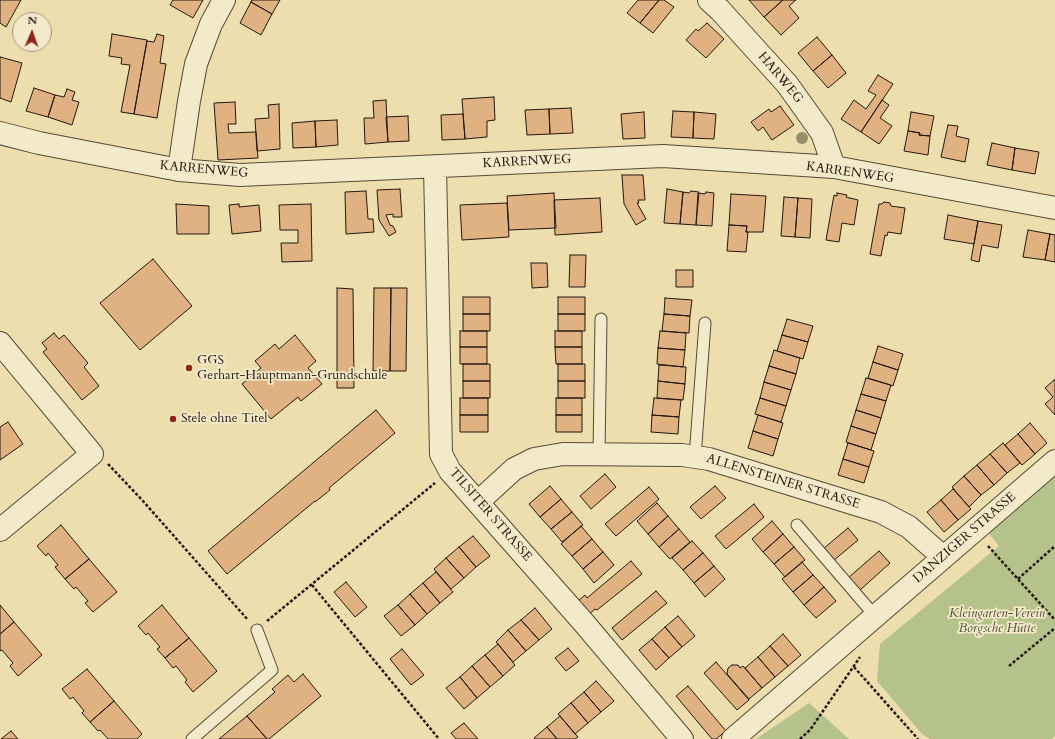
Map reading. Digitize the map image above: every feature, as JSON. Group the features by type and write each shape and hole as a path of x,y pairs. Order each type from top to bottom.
{"street":[{"path":"179,170 196,64 211,24 224,0"},
{"name":"HARWEG","path":"709,0 720,10 787,84 822,133 834,167"},
{"name":"KARRENWEG","path":"0,133 39,143 179,170 240,175 663,156 834,167 1055,208"},
{"name":"TILSITER STRASSE","path":"435,167 441,454 450,471 584,623 682,739"},
{"path":"0,342 92,454 0,530"},
{"name":"ALLENSTEINER STRASSE","path":"478,502 514,469 534,460 563,454 682,455 709,459 880,512 909,527 943,557"},
{"name":"DANZIGER STRASSE","path":"733,739 1055,461"}],"lane":[{"path":"600,454 601,319"},
{"path":"695,457 705,323"},
{"path":"797,525 875,616"},
{"path":"192,739 272,670 257,630"}],"path":[{"path":"92,454 100,455 143,501 257,630 450,471"},
{"path":"974,530 1055,620"},
{"path":"1018,579 1055,546"},
{"path":"312,586 439,739"},
{"path":"1009,666 1055,628"},
{"path":"800,739 810,730 864,653"},
{"path":"854,667 918,739"}],"green space":[{"name":"Kleingarten-Verein Borgsche Hütte","path":"1055,471 1055,736 1052,739 930,739 922,734 877,681 880,644 999,546 985,529"},
{"path":"809,703 849,739 756,739"}],"building":[{"path":"0,0 21,0 14,12 12,12 12,16 6,27 0,23"},
{"path":"173,0 203,0 193,18 170,5"},
{"path":"252,0 280,0 272,14 251,2"},
{"path":"638,0 659,0 640,23 627,13"},
{"path":"659,0 664,0 674,7 653,33 640,23"},
{"path":"749,0 783,0 764,17"},
{"path":"783,0 796,0 789,6 799,18 781,35 764,17"},
{"path":"251,2 272,14 261,35 240,23"},
{"path":"707,23 724,39 706,58 686,40 696,29 698,31"},
{"path":"112,34 147,40 134,114 121,112 130,65 121,64 122,58 109,56"},
{"path":"157,34 164,36 160,63 166,64 157,118 134,114 147,41 154,42"},
{"path":"817,37 832,55 813,71 798,53"},
{"path":"832,55 846,73 828,88 813,71"},
{"path":"0,57 22,63 11,102 0,98"},
{"path":"878,75 893,84 861,132 841,119 854,100 866,109 876,95 868,91"},
{"path":"34,88 55,95 48,117 26,111"},
{"path":"67,89 75,92 72,100 79,102 72,125 48,117 55,95 64,97"},
{"path":"494,97 495,120 487,121 487,137 465,139 462,99"},
{"path":"386,100 388,142 365,144 364,118 374,118 373,101"},
{"path":"882,100 889,105 880,118 892,126 879,144 861,132"},
{"path":"235,102 236,124 228,124 229,133 256,132 258,158 218,160 214,103"},
{"path":"279,104 280,149 257,151 255,119 269,118 268,105"},
{"path":"780,106 794,125 772,140 763,127 758,131 751,122 769,109 771,112"},
{"path":"571,108 573,133 550,134 549,109"},
{"path":"549,109 550,134 527,135 525,110"},
{"path":"673,111 694,112 693,138 671,137"},
{"path":"644,112 645,138 623,139 621,114"},
{"path":"694,112 716,114 714,139 693,138"},
{"path":"911,112 934,116 930,136 919,135 920,133 908,131"},
{"path":"463,114 465,139 442,140 441,115"},
{"path":"408,116 409,141 388,142 386,117"},
{"path":"337,120 338,145 316,147 315,121"},
{"path":"315,121 316,147 293,148 292,123"},
{"path":"948,125 958,126 956,136 969,139 965,162 941,157"},
{"path":"908,131 920,133 919,135 930,136 928,155 904,151"},
{"path":"992,143 1015,148 1012,170 987,165"},
{"path":"1015,148 1039,152 1035,174 1012,170"},
{"path":"622,175 643,175 645,200 638,200 639,203 637,203 646,219 636,225 624,204"},
{"path":"400,189 402,217 393,217 393,214 386,215 390,225 393,226 396,232 389,236 379,220 377,190"},
{"path":"667,189 683,192 680,224 664,223"},
{"path":"366,191 368,219 373,219 374,232 346,234 345,192"},
{"path":"691,191 699,192 696,225 680,224 683,192 689,193"},
{"path":"706,192 714,193 712,226 696,225 698,193 705,194"},
{"path":"554,193 556,228 509,230 507,196"},
{"path":"837,193 847,195 846,197 858,200 854,225 842,223 839,242 826,240 834,195 837,196"},
{"path":"731,194 766,196 763,232 746,232 747,226 729,225"},
{"path":"784,197 798,198 795,237 781,236"},
{"path":"600,198 602,232 555,235 554,200"},
{"path":"798,198 812,199 810,238 795,237"},
{"path":"884,202 890,203 891,206 905,208 901,234 888,232 887,236 885,235 881,256 870,254 879,204"},
{"path":"507,203 509,237 462,240 460,205"},
{"path":"176,204 209,206 209,234 177,234"},
{"path":"239,204 239,207 259,205 261,231 232,234 229,205"},
{"path":"311,204 312,261 282,262 281,243 298,243 298,230 280,230 279,205"},
{"path":"948,215 978,221 974,244 944,239"},
{"path":"978,221 1002,225 998,248 982,245 979,262 971,260"},
{"path":"729,225 747,226 746,232 748,232 746,252 727,251"},
{"path":"1028,230 1050,234 1045,260 1023,257"},
{"path":"1050,234 1055,235 1055,262 1045,260"},
{"path":"570,255 586,255 585,287 569,287"},
{"path":"153,259 192,306 140,350 100,303"},
{"path":"531,263 547,263 548,287 532,288"},
{"path":"676,270 693,270 693,287 676,287"},
{"path":"337,288 353,289 354,388 337,388"},
{"path":"374,288 391,288 390,371 373,371"},
{"path":"391,288 407,288 406,371 390,371"},
{"path":"463,297 490,297 490,314 463,314"},
{"path":"558,297 585,297 585,314 558,314"},
{"path":"665,298 692,300 690,316 664,314"},
{"path":"463,314 490,314 490,331 463,331"},
{"path":"558,314 585,314 585,331 558,331"},
{"path":"664,314 690,316 689,333 662,331"},
{"path":"787,319 813,326 808,342 782,335"},
{"path":"460,331 487,331 487,347 460,347"},
{"path":"555,331 582,331 582,347 555,347"},
{"path":"660,331 686,333 685,350 658,348"},
{"path":"54,333 59,339 64,335 88,363 84,367 99,386 82,400 43,352 47,349 42,343"},
{"path":"295,335 316,361 308,368 322,384 301,401 298,397 271,419 242,384 261,368 255,361 275,344 279,349"},
{"path":"782,335 808,342 803,359 777,351"},
{"path":"878,346 903,354 898,370 873,362"},
{"path":"460,347 487,347 487,364 460,364"},
{"path":"555,347 582,347 582,364 556,364"},
{"path":"658,348 685,350 683,367 657,364"},
{"path":"774,350 800,358 796,374 769,366"},
{"path":"873,362 898,370 893,386 868,378"},
{"path":"463,364 490,364 490,381 463,381"},
{"path":"558,364 585,364 585,381 558,381"},
{"path":"659,365 686,367 685,384 658,381"},
{"path":"769,366 796,374 791,390 764,382"},
{"path":"866,378 891,385 886,401 861,394"},
{"path":"1054,380 1055,415 1045,404 1053,397 1045,388"},
{"path":"463,381 490,381 490,398 463,398"},
{"path":"558,381 585,381 585,398 558,398"},
{"path":"658,381 685,384 683,400 657,398"},
{"path":"764,382 791,390 786,406 760,398"},
{"path":"861,394 886,401 881,418 856,410"},
{"path":"460,398 488,398 488,415 460,415"},
{"path":"556,398 582,398 582,415 556,415"},
{"path":"654,398 681,400 679,417 652,415"},
{"path":"760,398 786,406 781,422 755,414"},
{"path":"376,410 395,433 329,488 330,490 227,574 208,551"},
{"path":"856,410 881,418 876,434 851,426"},
{"path":"460,415 488,415 488,432 460,432"},
{"path":"556,415 582,415 582,432 556,432"},
{"path":"652,415 679,417 678,434 651,432"},
{"path":"758,415 783,423 778,439 753,431"},
{"path":"8,422 23,444 0,460 0,427"},
{"path":"1030,423 1047,443 1035,454 1018,434"},
{"path":"851,426 876,434 871,450 846,442"},
{"path":"753,431 778,439 773,456 748,448"},
{"path":"1018,434 1035,454 1022,465 1005,445"},
{"path":"848,443 874,451 869,467 843,459"},
{"path":"1003,443 1020,463 1007,473 990,454"},
{"path":"990,454 1007,473 994,485 977,465"},
{"path":"843,459 869,467 864,483 838,475"},
{"path":"977,465 994,485 981,495 964,476"},
{"path":"605,474 616,487 591,509 580,496"},
{"path":"964,476 981,495 969,507 952,487"},
{"path":"550,486 561,499 540,517 529,504"},
{"path":"715,486 726,498 701,519 690,507"},
{"path":"649,487 659,499 616,536 605,524"},
{"path":"953,489 971,509 958,520 941,500"},
{"path":"561,499 572,512 551,529 540,517"},
{"path":"941,500 958,520 944,532 927,512"},
{"path":"657,503 668,516 648,534 637,521"},
{"path":"754,504 764,517 726,549 715,536"},
{"path":"572,512 583,525 562,542 551,529"},
{"path":"668,516 679,529 659,547 648,534"},
{"path":"772,521 783,534 763,552 752,539"},
{"path":"61,525 89,559 65,579 55,567 58,565 48,553 46,556 37,546"},
{"path":"581,526 592,539 572,556 561,544"},
{"path":"848,528 858,540 833,561 823,549"},
{"path":"679,529 690,542 670,559 659,547"},
{"path":"783,534 794,547 774,564 763,552"},
{"path":"473,536 490,556 476,567 459,547"},
{"path":"592,539 603,552 583,569 572,556"},
{"path":"692,541 703,553 683,570 672,558"},
{"path":"459,547 476,567 464,578 446,558"},
{"path":"794,547 805,560 785,577 774,564"},
{"path":"879,551 890,563 859,591 848,578"},
{"path":"603,552 614,565 594,583 583,569"},
{"path":"703,553 714,566 694,583 683,570"},
{"path":"446,558 464,578 451,589 434,569"},
{"path":"89,559 117,592 93,612 85,603 88,601 76,587 74,589 65,579"},
{"path":"631,561 642,574 597,610 595,609 588,615 578,601 585,595 587,598"},
{"path":"802,562 813,575 793,592 782,579"},
{"path":"714,566 725,579 705,597 694,583"},
{"path":"436,572 453,592 440,603 423,583"},
{"path":"813,575 824,587 804,605 793,592"},
{"path":"346,582 367,607 355,617 334,592"},
{"path":"423,583 440,603 427,614 410,594"},
{"path":"824,587 836,601 816,618 804,605"},
{"path":"656,591 667,603 622,640 612,628"},
{"path":"410,594 427,614 415,625 398,605"},
{"path":"0,605 14,622 0,634"},
{"path":"162,605 189,638 165,658 157,649 160,647 148,633 146,635 138,626"},
{"path":"398,605 415,625 401,636 384,616"},
{"path":"535,608 552,629 539,640 521,620"},
{"path":"678,616 695,636 682,647 665,627"},
{"path":"521,620 539,640 526,651 508,630"},
{"path":"14,622 42,655 18,676 10,666 13,663 2,650 0,651 0,634"},
{"path":"665,627 682,647 669,658 652,639"},
{"path":"508,630 526,651 513,662 496,642"},
{"path":"783,634 801,655 788,666 770,646"},
{"path":"189,638 217,671 193,692 185,682 187,680 176,666 173,668 165,658"},
{"path":"652,639 669,658 656,670 639,650"},
{"path":"498,644 515,665 503,676 485,655"},
{"path":"770,646 788,666 775,677 758,657"},
{"path":"568,648 579,661 566,671 555,658"},
{"path":"402,649 424,675 411,685 390,659"},
{"path":"485,655 503,676 490,687 472,666"},
{"path":"758,657 775,677 762,688 745,668"},
{"path":"716,662 749,700 737,710 704,673"},
{"path":"732,665 738,665 740,668 743,666 762,688 749,699 727,674 728,668"},
{"path":"472,666 490,687 477,698 460,677"},
{"path":"87,669 114,701 90,722 82,713 84,711 73,697 70,699 62,689"},
{"path":"303,674 321,696 269,739 267,739 247,716 275,692 272,689 288,675 294,682"},
{"path":"460,677 477,698 464,709 446,688"},
{"path":"596,681 614,701 601,712 584,692"},
{"path":"688,686 726,731 716,739 712,739 676,696"},
{"path":"584,692 601,712 588,723 571,703"},
{"path":"114,701 142,734 137,739 108,739 90,722"},
{"path":"571,703 588,723 575,734 558,714"},
{"path":"247,716 267,739 219,739"},
{"path":"560,716 578,737 575,739 557,739 547,727"},
{"path":"464,723 478,739 456,739 451,733"},
{"path":"547,727 557,739 534,738"},
{"path":"11,731 18,739 1,739"}],"place":[{"name":"GGS Gerhart-Hauptmann-Grundschule","path":"189,368"},
{"name":"Stele ohne Titel","path":"173,419"}]}
